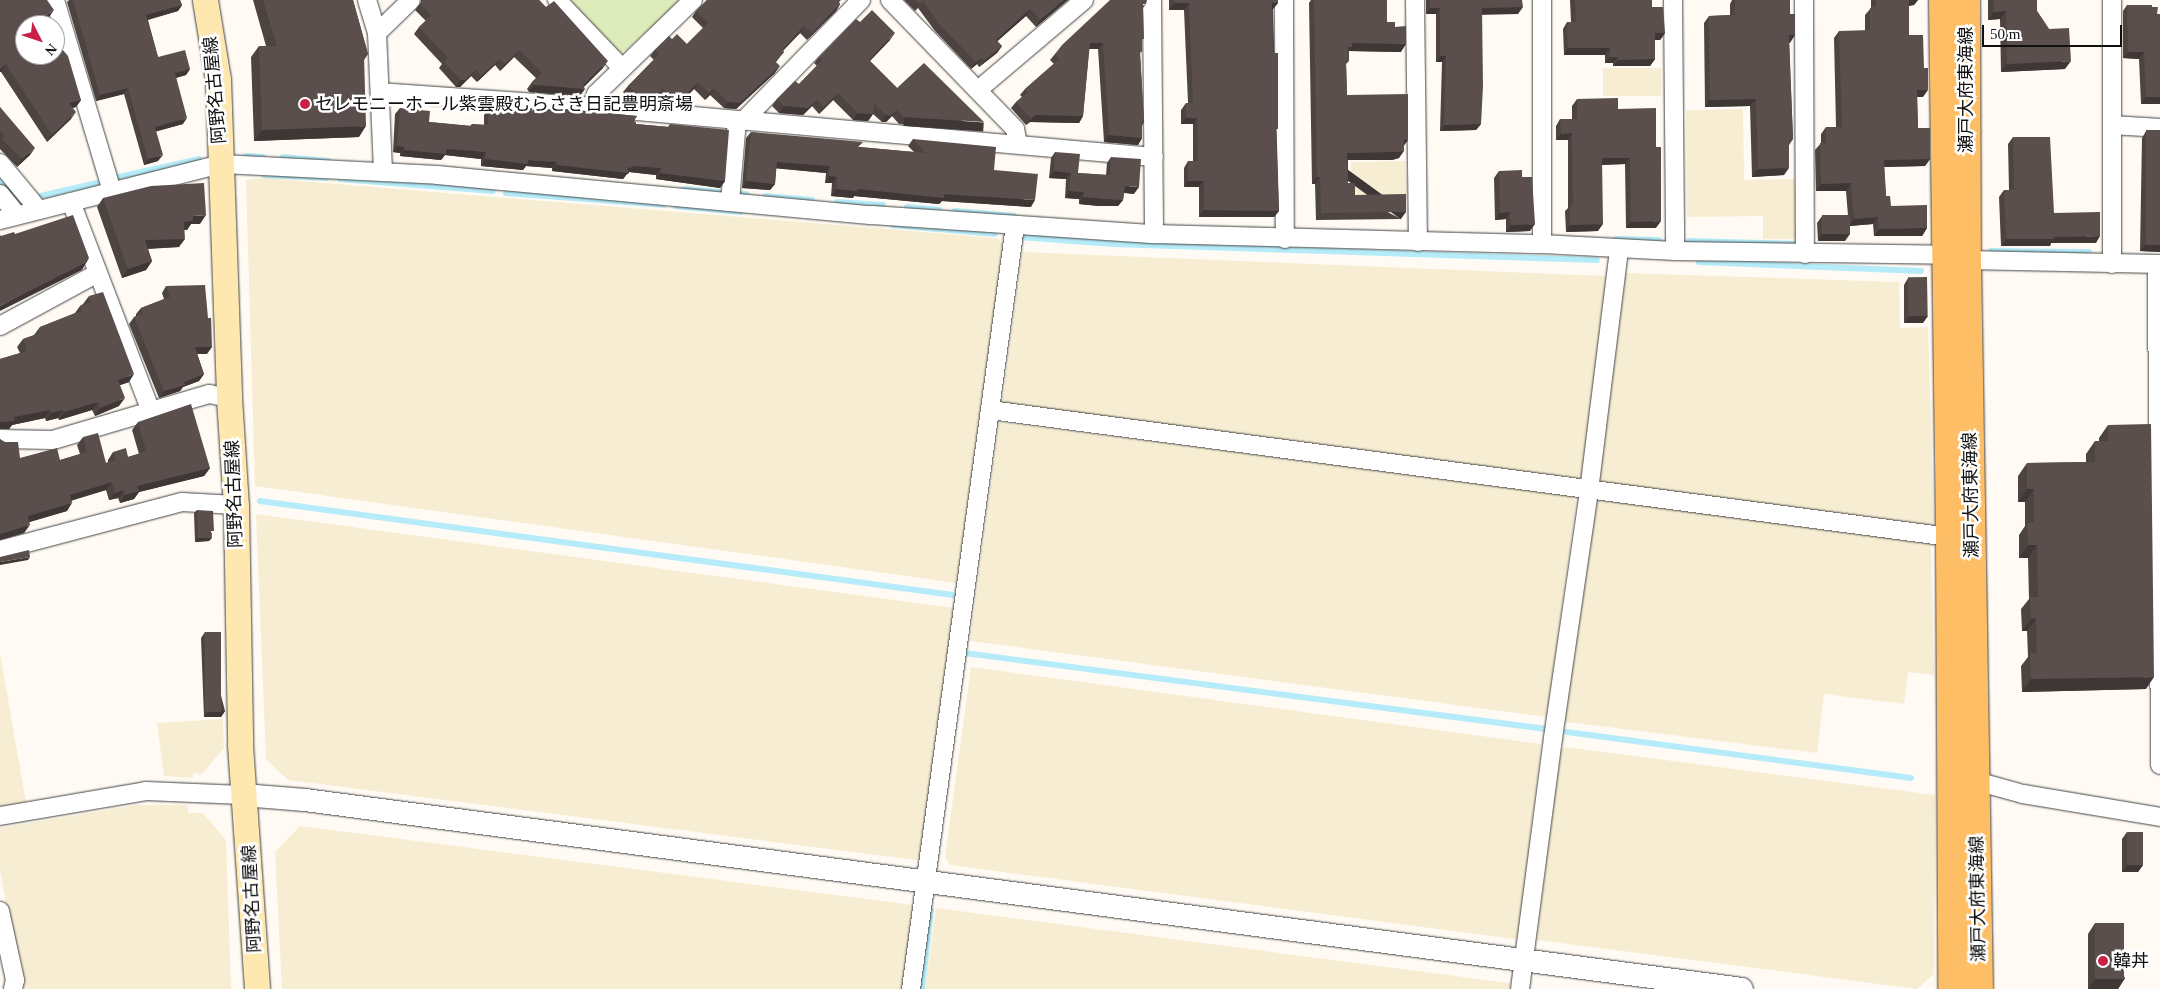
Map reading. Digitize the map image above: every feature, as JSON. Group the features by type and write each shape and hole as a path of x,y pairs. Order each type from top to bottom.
{"main road":[{"name":"阿野名古屋線","path":"205,0 218,80 229,398 236,505 243,795 248,842 257,989"},
{"name":"瀬戸大府東海線","path":"1943,0 1956,258 1976,781 1979,989"},
{"name":"瀬戸大府東海線","path":"1952,989 1950,537 1956,258 1966,0"}],"street":[{"path":"54,0 112,192"},
{"path":"367,0 377,32 383,172"},
{"path":"377,32 411,0"},
{"path":"557,0 622,68"},
{"path":"592,106 596,94 693,0"},
{"path":"730,202 740,120 861,0"},
{"path":"890,0 1015,129 1018,144"},
{"path":"978,90 1084,0"},
{"path":"1152,0 1154,234"},
{"path":"1284,0 1285,239"},
{"path":"1414,0 1418,242"},
{"path":"1542,0 1542,244"},
{"path":"1672,0 1675,251"},
{"path":"1804,0 1806,254"},
{"path":"2112,0 2112,264"},
{"path":"380,92 592,106 1154,157"},
{"path":"2112,125 2160,128"},
{"path":"0,162 39,210"},
{"path":"0,220 222,164 437,174 730,202 1015,226 1154,234 1285,239 1542,244 1619,250 2159,264 2160,765"},
{"path":"0,194 17,215"},
{"path":"71,202 151,411"},
{"path":"911,989 1015,226"},
{"path":"1520,989 1619,250"},
{"path":"0,326 98,273"},
{"path":"0,439 53,440 209,394 229,398"},
{"path":"990,410 1588,491 1950,537"},
{"path":"0,550 182,502 236,505"},
{"path":"1976,781 2023,794 2160,817"},
{"path":"0,816 146,791 243,795 315,801 1742,989"},
{"path":"0,911 15,980 13,989"}],"shaded area":[{"path":"1603,68 1661,68 1661,96 1603,96"},
{"path":"1743,109 1744,180 1796,179 1796,239 1763,239 1763,216 1687,217 1686,110"},
{"path":"1406,161 1407,200 1352,201 1351,162"},
{"path":"264,178 997,238 1004,244 957,583 255,486 246,180"},
{"path":"1022,252 1606,276 1582,476 1578,481 1002,406"},
{"path":"1626,273 1899,282 1900,328 1928,327 1934,529 1601,485 1597,481 1622,281"},
{"path":"999,422 1572,495 1576,502 1547,717 970,641"},
{"path":"1600,499 1931,543 1934,675 1908,672 1904,704 1824,694 1817,753 1567,722 1564,719 1592,506"},
{"path":"256,514 954,608 922,855 916,860 288,780 266,759"},
{"path":"0,653 26,802 0,808"},
{"path":"971,667 1541,744 1519,936 1514,939 950,865 945,857"},
{"path":"223,719 224,748 202,774 193,773 193,778 164,776 157,723"},
{"path":"1565,747 1935,795 1934,974 1917,989 1537,940 1559,752"},
{"path":"137,805 188,805 188,813 203,813 226,840 231,989 21,989 0,870 0,828"},
{"path":"300,826 913,905 903,989 282,989 275,852"},
{"path":"936,908 1509,983 1512,989 925,989"}],"green space":[{"path":"568,0 681,0 626,50 618,54"}],"building":[{"path":"0,0 47,0 54,10 47,15 15,15 15,65 65,65 65,53 68,56 81,100 69,103 76,112 52,135 6,64 0,69"},
{"path":"73,0 180,0 182,5 146,15 158,57 185,50 190,69 175,73 187,118 155,127 163,155 148,159 128,88 100,95"},
{"path":"263,0 353,0 368,54 364,55 366,126 262,130 259,46 277,46"},
{"path":"423,0 539,0 546,7 554,1 608,61 583,85 585,89 534,85 532,82 542,73 519,50 505,64 500,59 481,76 476,70 465,80 461,80 444,62 448,58 419,27 431,15 420,4"},
{"path":"707,0 839,0 840,4 812,33 804,26 782,50 784,52 775,61 780,66 740,103 728,102 714,88 709,93 698,82 683,98 671,96 663,89 657,95 636,93 628,86 659,54 655,50 669,36 672,39 677,34 687,44 708,23 696,11"},
{"path":"915,0 1064,0 1040,20 1030,9 996,40 1002,46 984,61 982,58 976,62 940,25 923,1 920,4"},
{"path":"1110,0 1147,0 1146,4 1143,4 1144,39 1142,39 1142,52 1140,52 1144,122 1142,122 1142,138 1109,135 1103,43 1090,43 1083,116 1035,115 1031,119 1016,102 1028,92 1025,89 1059,59 1055,54 1062,45"},
{"path":"1174,0 1278,0 1278,3 1272,3 1273,53 1278,53 1278,129 1276,129 1279,211 1204,210 1204,181 1188,181 1188,161 1198,161 1197,118 1186,118 1186,103 1193,103 1189,3 1174,3"},
{"path":"1314,0 1387,0 1387,22 1395,22 1395,27 1406,26 1406,44 1352,43 1352,47 1348,47 1349,61 1346,61 1347,95 1408,94 1408,140 1404,140 1404,151 1347,153 1348,183 1355,183 1355,195 1406,194 1406,212 1321,213 1320,177 1317,177"},
{"path":"1430,0 1522,0 1523,7 1482,8 1483,86 1481,124 1444,125 1446,56 1440,56 1440,8 1430,8"},
{"path":"1575,0 1652,0 1652,7 1663,7 1665,33 1655,33 1655,59 1618,60 1618,57 1610,57 1610,48 1568,48 1567,22 1576,22"},
{"path":"1735,0 1790,0 1790,14 1795,14 1795,35 1789,35 1793,139 1790,139 1789,145 1789,168 1758,169 1756,99 1710,100 1709,16 1735,15"},
{"path":"1876,0 1909,0 1909,35 1923,35 1924,68 1928,68 1928,90 1917,90 1918,128 1930,128 1930,159 1884,160 1886,196 1890,196 1891,206 1927,205 1927,228 1879,229 1878,217 1854,219 1851,183 1821,184 1820,143 1826,143 1826,127 1842,127 1839,31 1870,30 1870,8 1876,6"},
{"path":"1994,0 2037,0 2037,11 2049,29 2069,28 2071,61 2007,64 2006,11 1994,12"},
{"path":"2127,5 2152,5 2152,7 2158,7 2157,14 2160,14 2160,97 2146,97 2144,52 2128,52"},
{"path":"872,10 895,33 869,60 897,88 924,63 984,122 904,117 897,110 890,116 886,115 874,103 873,114 858,113 838,93 824,107 817,100 808,108 784,106 777,99 795,81 799,84 822,60 819,57 856,19 860,22"},
{"path":"1618,98 1618,109 1656,108 1656,147 1661,147 1661,221 1631,222 1630,158 1602,158 1603,224 1570,225 1570,205 1573,205 1572,133 1561,134 1560,119 1577,119 1577,99"},
{"path":"508,106 557,110 555,108 637,116 633,121 636,124 670,127 670,124 729,130 725,181 660,173 661,168 633,166 632,168 628,167 628,173 556,165 557,162 528,160 528,164 485,159 486,152 446,149 446,154 404,150 405,147 397,146 400,108 430,111 429,122 472,126 472,124 488,125 489,109 513,110"},
{"path":"0,107 35,148 22,159 2,139 5,136 0,131"},
{"path":"2146,130 2160,130 2160,245 2146,245"},
{"path":"751,132 863,142 858,147 925,153 913,139 996,147 994,170 1038,174 1035,200 944,194 944,198 858,189 857,191 836,189 837,177 829,176 830,166 777,162 775,184 746,181"},
{"path":"2013,137 2050,137 2054,213 2100,212 2100,236 2054,237 2054,239 2006,239 2004,190 2014,190"},
{"path":"1055,152 1080,154 1078,173 1110,175 1111,157 1141,159 1139,187 1125,186 1123,200 1083,197 1084,192 1069,191 1071,173 1054,171"},
{"path":"1522,170 1522,177 1532,177 1535,224 1511,225 1510,212 1500,213 1499,171"},
{"path":"204,183 206,215 193,216 193,221 184,222 185,239 145,240 152,261 128,269 103,198 151,186"},
{"path":"73,215 89,258 86,260 87,262 0,306 0,235 14,232 15,234"},
{"path":"1822,215 1850,215 1850,234 1822,234"},
{"path":"1908,277 1927,277 1928,316 1909,316"},
{"path":"205,285 208,318 211,318 212,347 195,347 204,374 184,382 185,385 164,391 134,317 143,314 141,308 170,297 166,286"},
{"path":"103,292 134,374 118,380 125,398 100,408 98,402 64,412 63,410 51,413 50,410 14,417 15,421 0,422 0,359 27,351 23,339 38,334 40,327 82,311 80,306 91,302 89,296"},
{"path":"191,404 210,468 137,486 139,491 125,495 124,490 115,493 112,482 70,495 72,503 28,516 30,525 0,534 0,439 5,442 18,442 20,458 57,448 60,460 87,452 83,437 98,433 106,463 116,460 113,452 126,448 128,457 146,451 138,422"},
{"path":"2151,424 2154,677 2031,679 2030,653 2037,653 2036,618 2031,619 2030,597 2038,597 2037,545 2028,545 2027,523 2034,522 2034,489 2027,489 2027,463 2095,462 2095,441 2108,441 2108,425"},
{"path":"197,510 213,511 214,531 211,531 212,538 198,538"},
{"path":"29,550 30,557 0,562 0,557"},
{"path":"205,632 221,632 221,712 205,712"},
{"path":"2127,832 2143,832 2143,865 2127,865"},
{"name":"韓丼","path":"2095,923 2124,923 2124,979 2095,979"}],"waterway":[{"path":"246,156 263,157"},
{"path":"283,157 328,161"},
{"path":"119,177 199,159"},
{"path":"264,175 326,178"},
{"path":"340,179 493,191"},
{"path":"0,181 9,192"},
{"path":"41,196 97,183"},
{"path":"685,189 718,192"},
{"path":"506,193 664,205"},
{"path":"741,194 746,194"},
{"path":"766,196 812,200"},
{"path":"837,202 883,205"},
{"path":"676,206 741,212"},
{"path":"907,207 939,210"},
{"path":"955,211 1014,216"},
{"path":"893,225 995,234"},
{"path":"1020,237 1113,244 1597,260"},
{"path":"1616,239 1659,240"},
{"path":"1689,241 1795,244"},
{"path":"1991,251 2089,252"},
{"path":"1699,262 1921,271"},
{"path":"260,501 953,595"},
{"path":"965,653 1546,729"},
{"path":"1567,732 1911,778"},
{"path":"922,989 931,911"}],"place":[{"name":"セレモニーホール紫雲殿むらさき日記豊明斎場","path":"305,104"},
{"name":"韓丼","path":"2103,961"}]}
